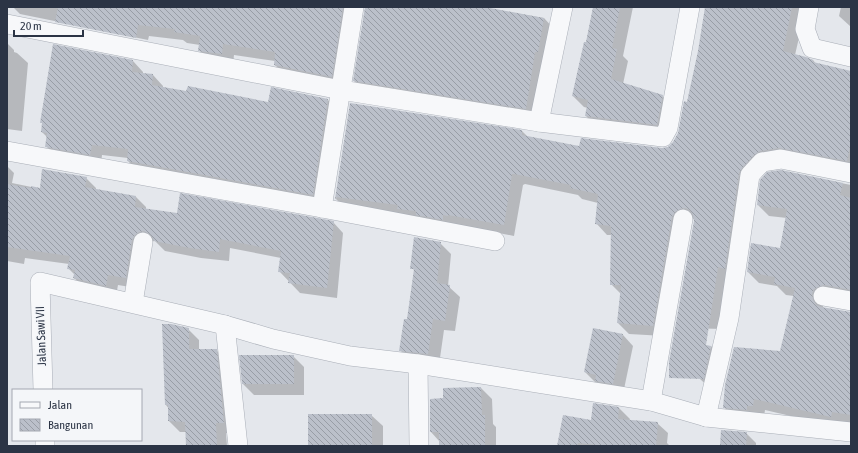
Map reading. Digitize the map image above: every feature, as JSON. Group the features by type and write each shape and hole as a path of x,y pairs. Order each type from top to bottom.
{"street":[{"path":"322,208 354,7"},
{"path":"539,122 563,7"},
{"path":"7,24 341,90 539,122 662,137 668,128 690,7"},
{"path":"809,7 805,29 812,48 851,57"},
{"path":"7,151 495,241"},
{"path":"706,417 729,318 750,175 762,162 781,159 851,173"},
{"path":"651,401 683,219"},
{"path":"143,242 133,303 225,325 273,339 350,356 418,364 651,401 706,417 851,432"},
{"name":"Jalan Sawi VII","path":"43,389 40,282 133,303"},
{"path":"823,296 851,301"},
{"path":"225,325 238,446"},
{"path":"418,364 419,446"}],"building":[{"path":"58,7 343,7 332,77 274,65 275,52 223,44 222,54 198,51 200,36 174,32 175,29 138,25 136,38 55,22"},
{"path":"365,7 485,7 544,18 538,52 535,52 526,109 353,81"},
{"path":"593,7 620,7 612,48 617,49 611,79 663,95 657,125 585,116 588,100 572,96 584,42 586,42"},
{"path":"705,7 792,7 783,51 806,57 813,60 813,62 851,71 851,142 847,161 779,148 760,151 754,155 742,168 739,173 725,269 718,267 706,345 711,346 704,379 669,378 669,362 694,221 690,210 685,208 680,209 675,212 672,217 653,326 617,323 621,285 610,285 611,226 595,224 598,194 570,188 571,185 512,174 504,225 448,215 443,215 443,220 416,215 416,211 397,209 398,205 336,197 335,199 350,103 522,130 522,135 579,146 581,138 662,148 668,147 678,133 684,101 687,102 698,51"},
{"path":"53,44 133,60 132,72 153,74 152,85 186,91 188,86 268,102 271,87 328,99 313,195 127,161 128,149 92,145 90,155 45,147 47,133 41,132 42,123 40,123"},
{"path":"42,169 87,177 85,187 136,196 135,207 177,213 180,193 334,221 327,288 288,283 290,273 278,272 281,251 220,239 219,252 190,248 154,241 150,234 144,231 135,235 132,240 126,278 108,275 106,286 73,278 75,270 67,269 70,256 7,247 7,184 40,188"},
{"path":"781,170 843,183 840,195 851,198 851,290 825,285 814,289 812,294 816,305 851,312 851,415 832,412 831,417 754,399 753,406 747,406 747,410 723,408 725,385 734,347 780,351 795,288 774,284 775,277 747,272 751,243 780,248 787,209 757,205 760,180 767,172"},
{"path":"414,237 441,242 437,283 450,285 445,321 433,319 428,354 399,351 404,319 407,319 414,269 410,269"},
{"path":"162,324 171,324 189,328 189,349 217,349 224,423 216,423 217,446 186,446 185,422 168,421 168,405 165,405"},
{"path":"593,328 623,334 613,384 595,381 596,375 584,372"},
{"path":"239,355 294,355 294,384 242,384"},
{"path":"481,387 482,415 485,415 485,446 439,445 439,432 430,432 430,399 443,398 443,388"},
{"path":"593,403 619,407 618,419 658,422 656,446 606,446 578,443 577,446 557,446 563,415 591,420"},
{"path":"308,414 372,414 372,446 308,446"},
{"path":"721,430 747,432 746,446 720,446"}]}
